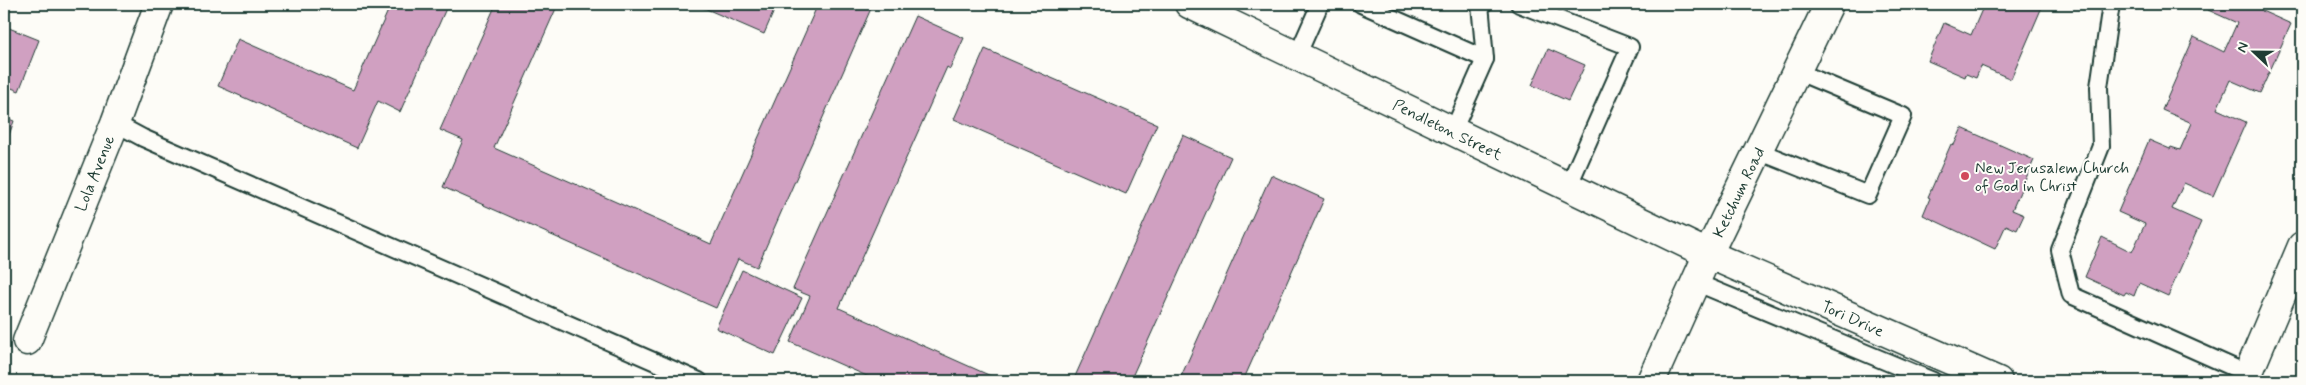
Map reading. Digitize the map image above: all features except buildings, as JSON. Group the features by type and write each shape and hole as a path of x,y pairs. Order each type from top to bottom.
{"street":[{"name":"Lola Avenue","path":"26,341 115,123 159,4"},
{"name":"Pendleton Street","path":"1189,4 1708,254"},
{"name":"Ketchum Road","path":"1651,381 1708,254 1829,4"},
{"path":"2248,374 2302,246"},
{"name":"Tori Drive","path":"1708,254 1998,381"}],"lane":[{"path":"1297,56 1320,4"},
{"path":"1361,4 1485,59"},
{"path":"1453,131 1485,59 1480,4"},
{"path":"1518,4 1630,47 1568,187"},
{"path":"2110,4 2099,87 2101,146 2060,250 2070,295 2248,374"},
{"path":"1758,151 1868,195 1904,116 1796,71"},
{"path":"115,123 142,138 699,381"},
{"path":"1696,282 1933,381"}],"place":[{"name":"New Jerusalem Church of God in Christ","path":"1965,176"}]}
